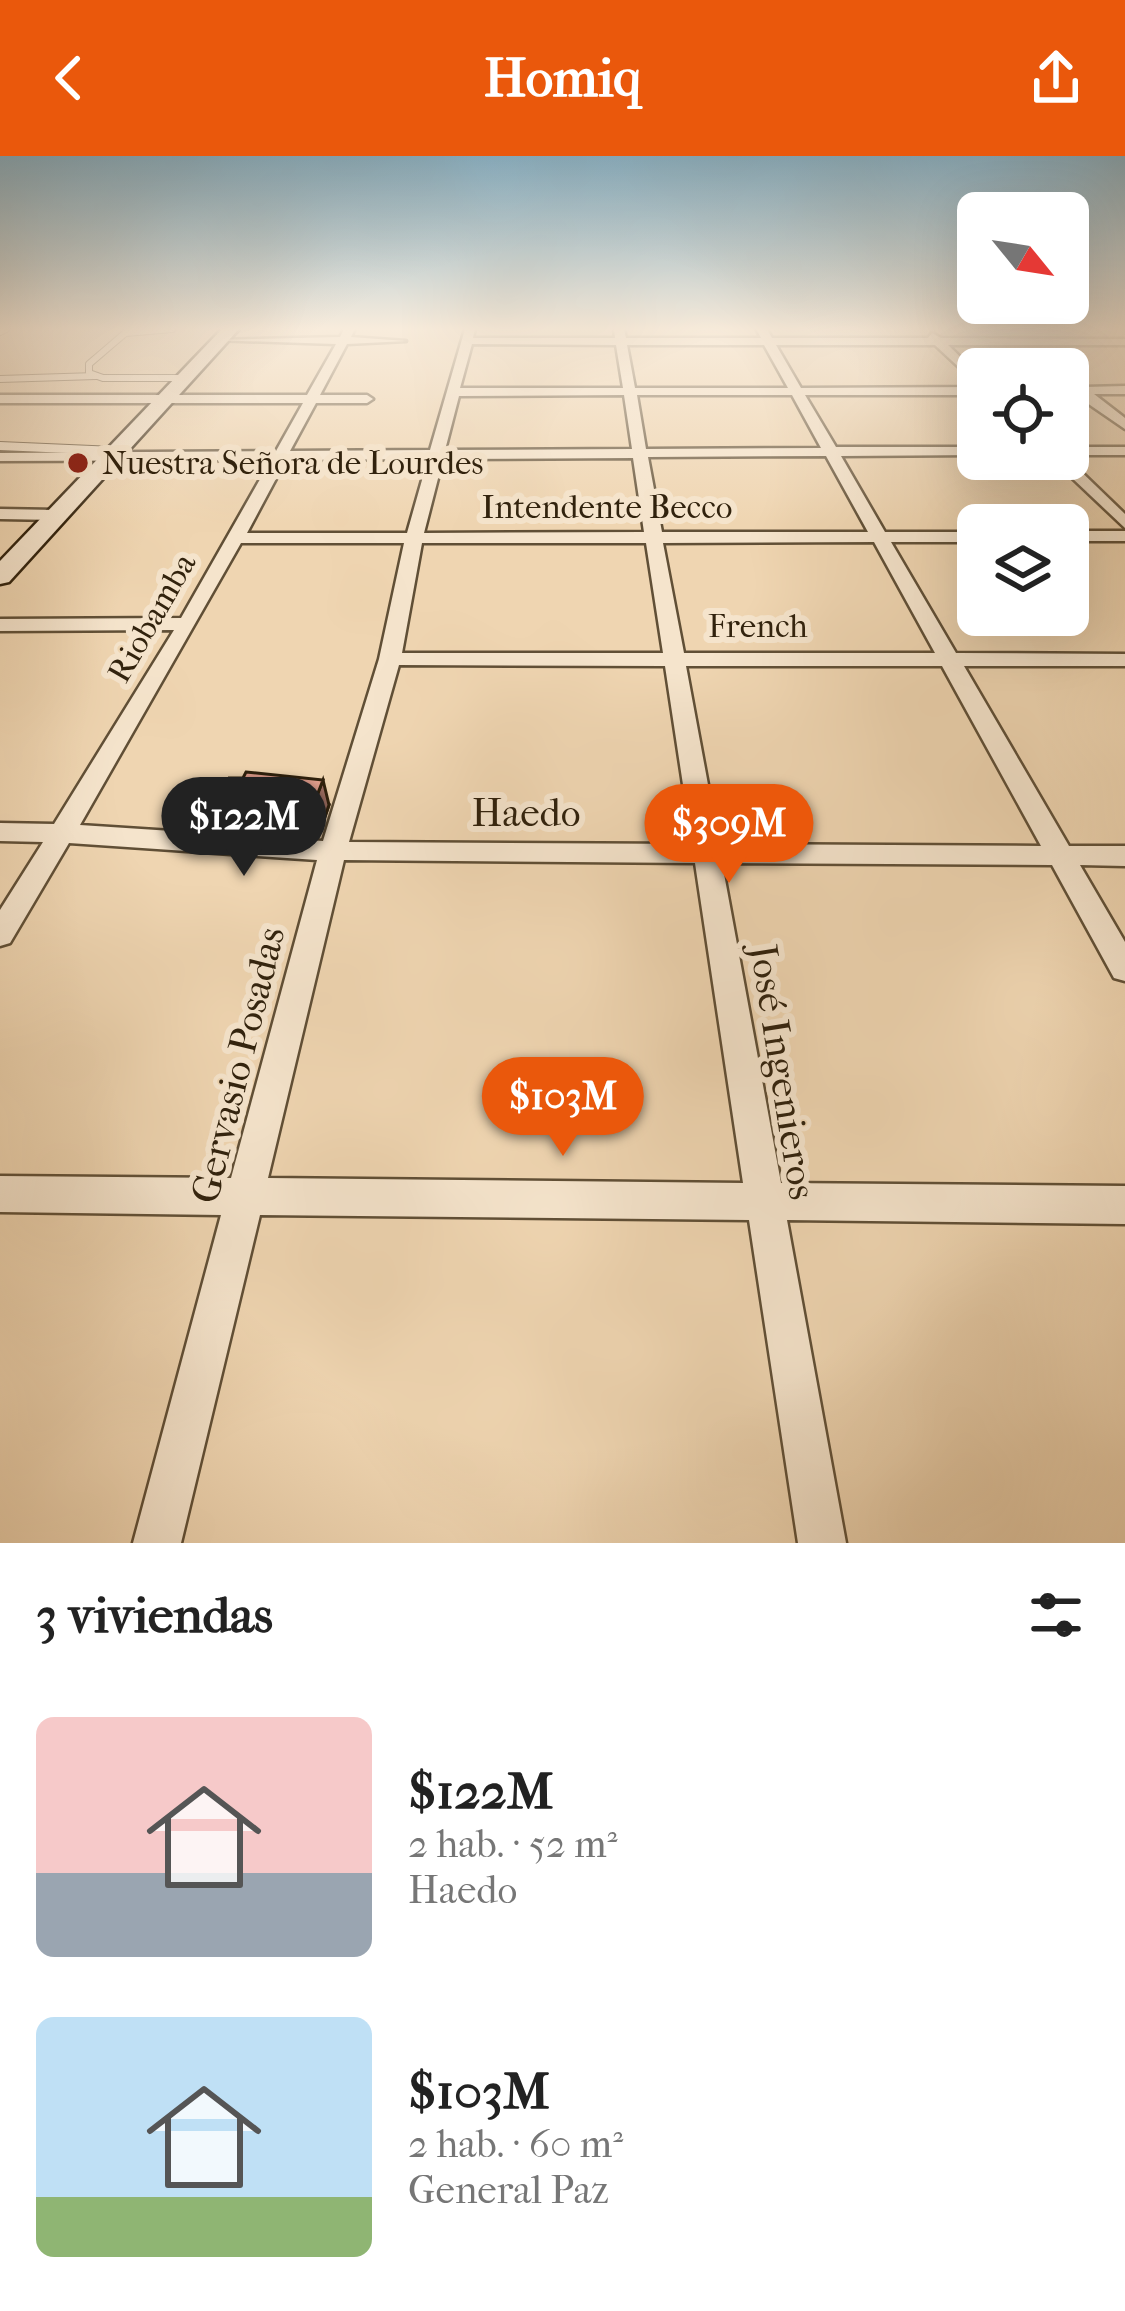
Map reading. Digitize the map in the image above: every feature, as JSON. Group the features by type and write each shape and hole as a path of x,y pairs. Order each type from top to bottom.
{"street":[{"path":"0,577 173,394"},
{"name":"Riobamba","path":"0,935 188,624 313,394"},
{"name":"Gervasio Posadas","path":"157,1543 333,851 390,658 414,538 452,394"},
{"name":"José Ingenieros","path":"629,394 822,1543"},
{"path":"797,394 1125,969"},
{"path":"0,411 8,400 367,399"},
{"path":"1089,400 1125,424"},
{"path":"0,457 957,451"},
{"path":"1089,451 1125,451"},
{"path":"1081,480 1125,523"},
{"path":"0,514 56,515"},
{"path":"1089,536 1125,536"},
{"name":"Intendente Becco","path":"237,538 957,537"},
{"path":"0,625 188,624"},
{"name":"French","path":"390,658 1125,660"},
{"name":"Haedo","path":"0,832 333,851 1125,856"},
{"path":"0,1194 246,1192 1125,1205"}],"lane":[{"path":"0,446 112,454"}],"building":[{"path":"246,772 323,780 313,806 215,803 229,778 243,778"}],"place":[{"name":"Nuestra Señora de Lourdes","path":"78,463"}]}
